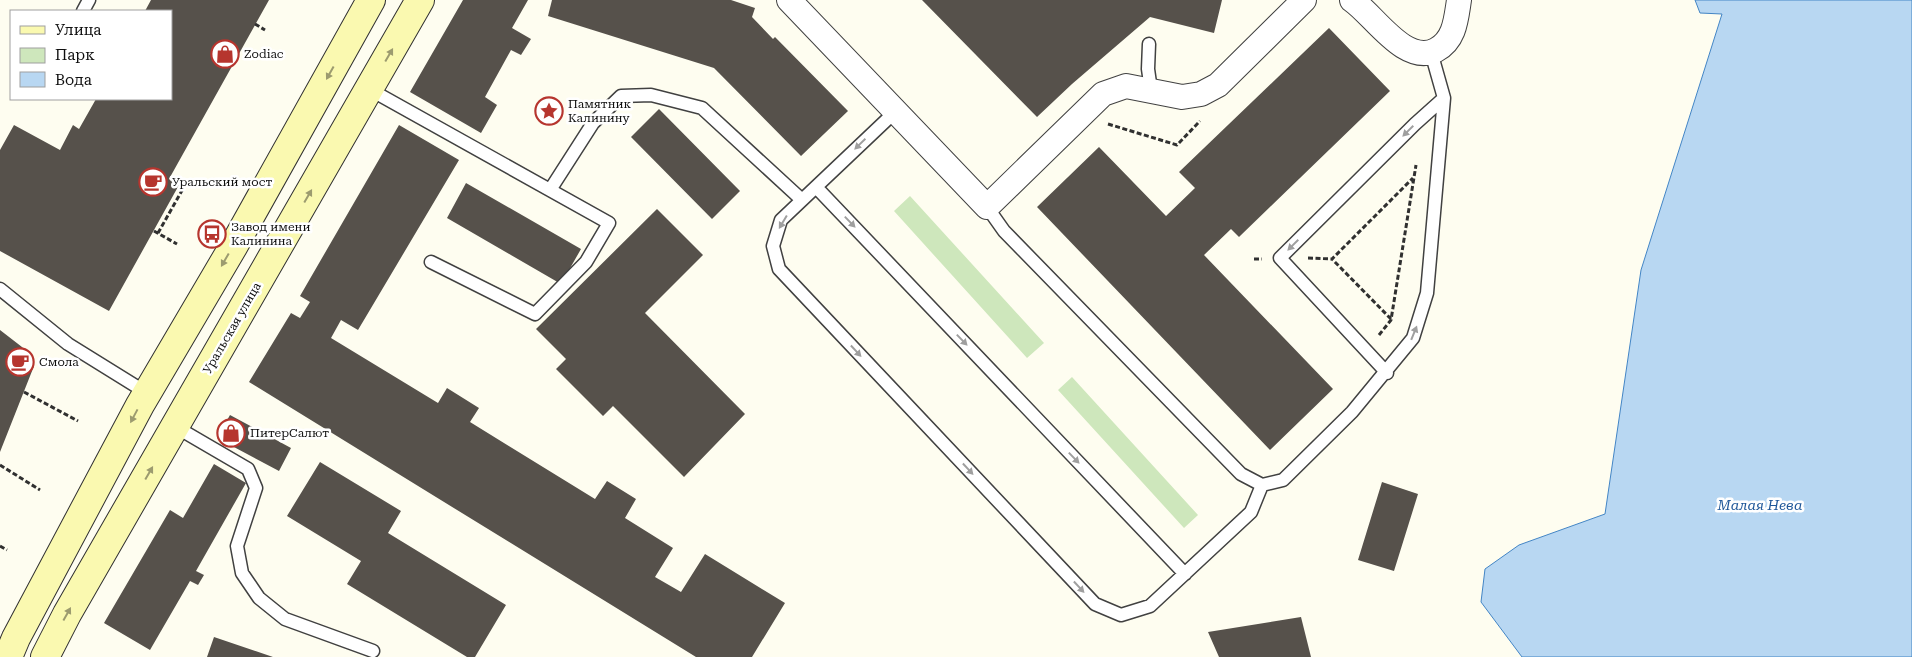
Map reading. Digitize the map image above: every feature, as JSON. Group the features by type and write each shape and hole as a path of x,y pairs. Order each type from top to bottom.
{"main road":[{"path":"8,642 147,393 238,238 371,0"},
{"name":"Уральская улица","path":"45,657 67,614 420,0"}],"street":[{"path":"789,0 987,207 1103,94 1126,86 1182,97 1201,94 1218,85 1304,0"},
{"path":"1352,0 1410,51 1431,52 1446,45 1455,27 1459,0"}],"lane":[{"path":"1149,44 1148,69 1151,90"},
{"path":"987,207 1004,231 1241,474 1262,485 1283,480 1352,412 1387,373 1413,338 1428,293 1444,98 1431,52"},
{"path":"369,89 609,223 586,262 535,314 431,262"},
{"path":"550,190 593,123 621,96 651,95 702,108 802,200"},
{"path":"1387,373 1280,258 1415,124 1444,98"},
{"path":"896,110 781,220 774,246 779,269 1095,604 1121,615 1150,606 1251,512 1262,485"},
{"path":"816,187 1185,574"},
{"path":"0,289 68,344 147,393"},
{"path":"176,427 248,469 256,488 237,546 242,573 259,598 285,619 373,651"}],"path":[{"path":"255,24 265,30"},
{"path":"1100,122 1177,145 1200,121"},
{"path":"1413,178 1332,258 1391,320 1413,178 1420,145 1415,124"},
{"path":"158,233 184,187 182,179"},
{"path":"154,231 177,244"},
{"path":"24,392 78,421"},
{"path":"0,465 40,490"},
{"path":"0,546 6,550"}],"green space":[{"path":"910,196 1044,343 1027,358 894,211"},
{"path":"1072,377 1198,515 1184,528 1058,390"}],"water":[{"name":"Малая Нева","path":"1695,0 1912,0 1912,657 1522,657 1481,602 1485,569 1519,545 1605,514 1641,270 1722,14 1700,13"}],"building":[{"path":"151,0 269,0 169,179 179,185 109,311 0,251 0,150 14,125 60,150 73,125 79,129 95,100 172,100 172,10 146,10"},
{"path":"463,0 528,0 512,28 531,39 521,55 511,50 485,97 497,105 481,133 410,92"},
{"path":"552,0 731,0 755,8 752,17 773,39 775,37 848,111 801,156 714,68 548,16"},
{"path":"922,0 1222,0 1214,33 1150,17 1072,84 1037,117"},
{"path":"1329,28 1390,91 1239,237 1231,229 1204,255 1333,389 1270,450 1037,207 1099,147 1166,216 1195,188 1179,172"},
{"path":"659,109 740,191 712,219 631,137"},
{"path":"399,125 459,160 358,330 341,320 331,338 438,403 447,388 479,408 470,422 595,499 607,481 636,499 625,518 673,548 655,577 681,592 705,554 785,603 752,657 696,657 249,382 291,313 300,318 310,302 300,296"},
{"path":"466,183 581,249 561,284 447,218"},
{"path":"657,209 703,255 645,313 745,414 684,477 613,406 603,416 556,369 566,359 536,329"},
{"path":"0,330 22,347 29,355 34,366 0,452"},
{"path":"230,415 291,448 279,471 217,438"},
{"path":"320,462 401,511 388,533 506,605 475,657 467,657 347,584 361,561 287,516"},
{"path":"214,464 246,483 196,571 204,575 198,585 190,581 150,650 104,623 170,510 183,518"},
{"path":"1382,482 1418,494 1394,571 1358,560"},
{"path":"1301,617 1311,657 1219,657 1208,632"},
{"path":"214,637 273,657 207,657"}],"place":[{"name":"Zodiac","path":"225,54"},
{"name":"Памятник Калинину","path":"549,111"},
{"name":"Уральский мост","path":"153,182"},
{"name":"Завод имени Калинина","path":"212,234"},
{"name":"Смола","path":"20,362"},
{"name":"ПитерСалют","path":"231,433"}]}
